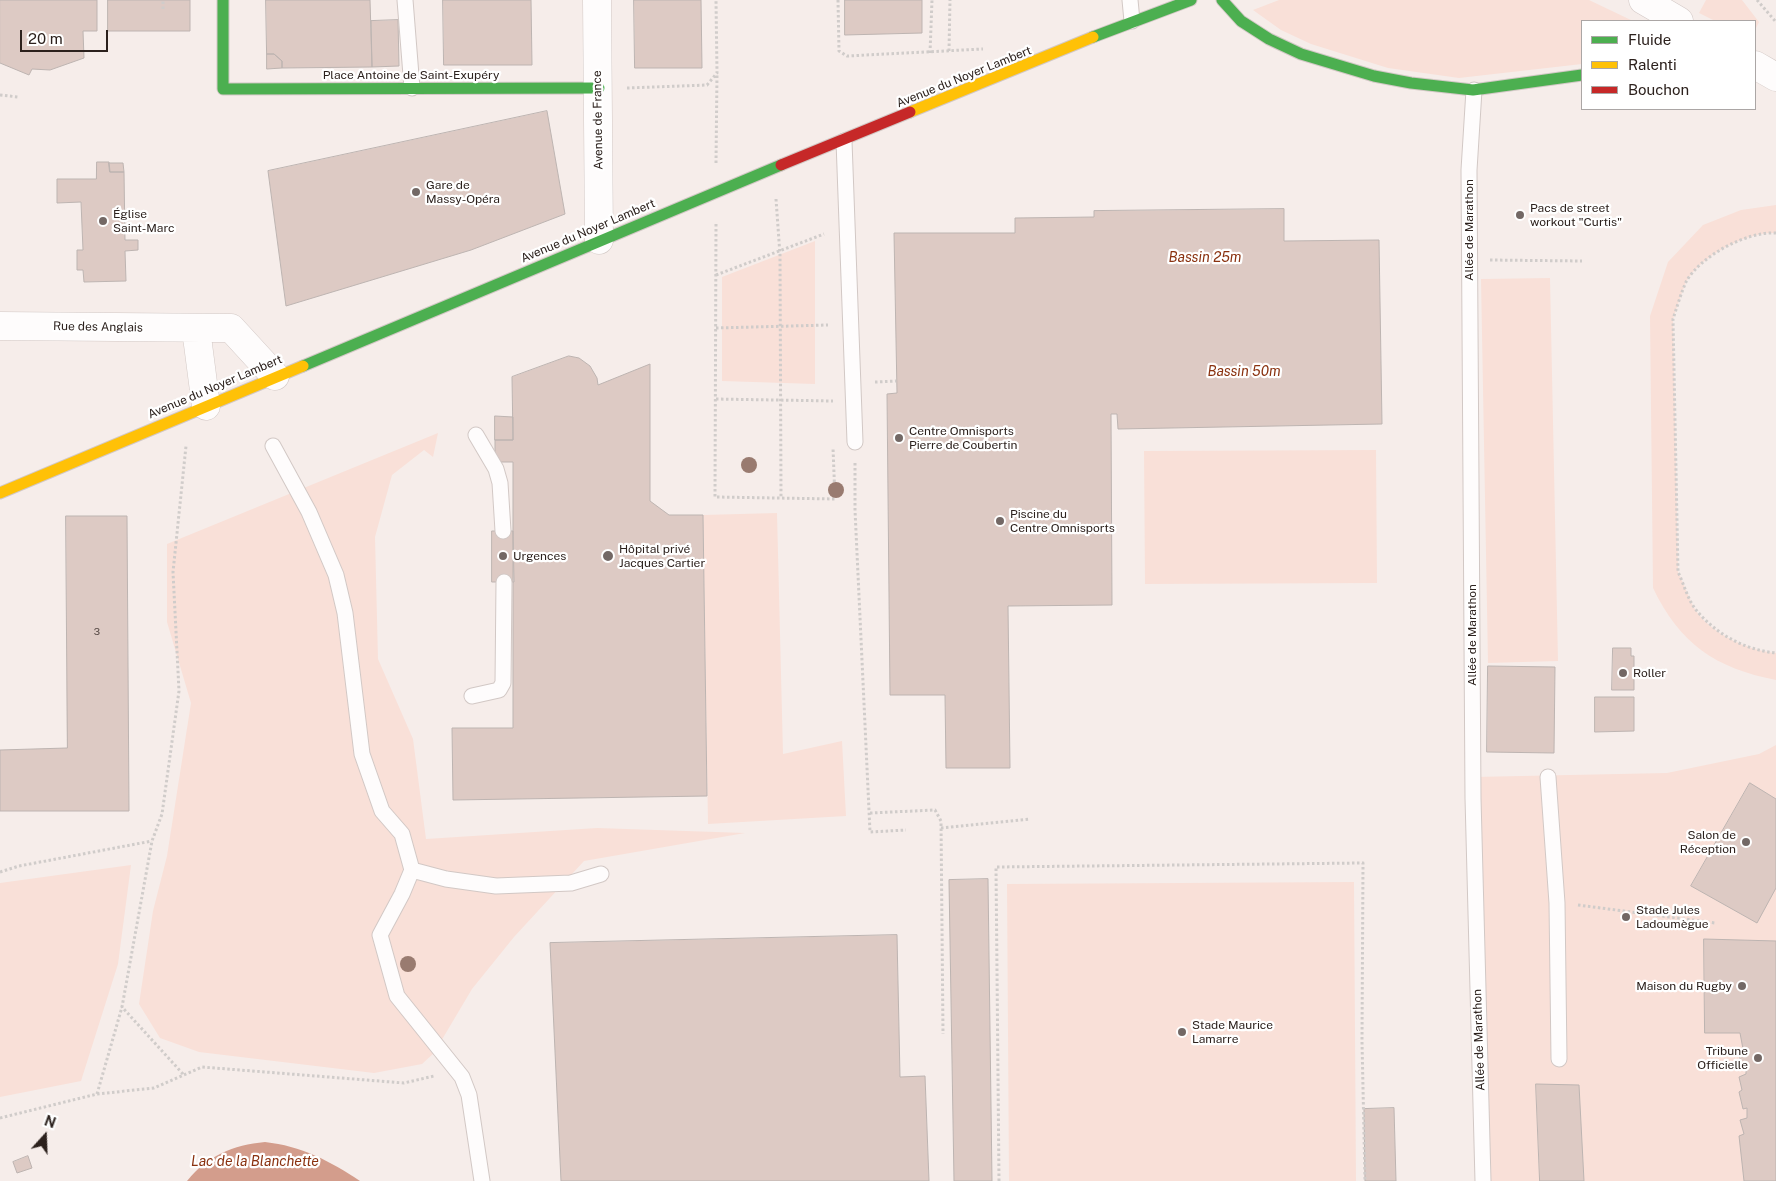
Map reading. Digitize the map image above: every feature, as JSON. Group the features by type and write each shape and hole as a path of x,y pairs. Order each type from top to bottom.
{"street":[{"name":"Place Antoine de Saint-Exupéry","path":"223,0 224,89 599,88"},
{"name":"Avenue de France","path":"597,0 599,240"},
{"name":"Avenue du Noyer Lambert","path":"0,493 197,411 275,376 324,358 599,240 844,141 1132,21 1190,0"},
{"path":"1222,0 1229,11 1265,36 1322,62 1376,77 1474,90 1581,75"},
{"path":"1643,0 1677,20"},
{"path":"1756,66 1776,77"},
{"name":"Rue des Anglais","path":"0,326 232,328 275,376"},
{"path":"196,329 197,411"}],"lane":[{"path":"405,0 412,88"},
{"path":"1130,0 1132,21"},
{"name":"Allée de Marathon","path":"1474,90 1469,170 1473,798 1483,1181"},
{"path":"844,141 855,442"},
{"path":"476,435 496,469 500,483 503,531"},
{"path":"273,446 309,512 336,575 346,613 362,754 382,811 402,834 412,870 402,894 380,935 397,996 462,1076 469,1095 482,1181"},
{"path":"472,696 499,690 504,683 504,582"},
{"path":"1548,777 1557,903 1559,1059"},
{"path":"412,870 446,879 496,886 571,883 601,874"}],"path":[{"path":"163,0 163,9"},
{"path":"599,88 707,85 717,73 716,0"},
{"path":"838,0 839,51 847,56 983,49"},
{"path":"930,53 932,0"},
{"path":"949,51 950,0"},
{"path":"1757,0 1776,22"},
{"path":"0,96 18,97"},
{"path":"772,170 780,251 781,498"},
{"path":"716,275 824,234"},
{"path":"1776,234 1744,237 1714,253 1687,280 1673,319 1678,572 1695,610 1721,634 1759,652 1776,653"},
{"path":"1470,260 1582,261"},
{"path":"716,282 715,497 835,499 832,443 855,442 856,520 870,832 906,830"},
{"path":"716,328 852,324"},
{"path":"716,399 854,402"},
{"path":"96,1094 122,1007 152,841 162,814 179,691 172,572 197,411"},
{"path":"870,813 934,810 941,821 943,1034"},
{"path":"941,828 1030,819"},
{"path":"0,872 19,866 152,841"},
{"path":"999,1181 996,867 1363,863 1362,1041 1365,1181"},
{"path":"1557,903 1715,923"},
{"path":"122,1007 183,1074"},
{"path":"0,1118 96,1094 154,1088 202,1067 404,1083 434,1076 452,1066"}],"shaded area":[{"path":"1279,0 1589,0 1631,20 1581,20 1581,64 1459,78 1388,68 1311,44 1281,30 1253,10"},
{"path":"1706,0 1742,0 1759,22 1756,28 1756,20 1713,20 1699,13"},
{"path":"1776,205 1776,233 1764,233 1738,241 1725,247 1702,263 1686,282 1673,319 1678,572 1694,608 1709,625 1730,639 1754,649 1776,653 1776,680 1735,668 1717,660 1702,650 1688,639 1675,624 1653,588 1650,316 1668,262 1703,225 1741,210"},
{"path":"815,241 815,384 722,381 722,277"},
{"path":"1550,278 1558,661 1488,663 1481,279"},
{"path":"438,433 433,457 424,450 392,475 375,537 378,659 413,739 426,839 597,828 745,833 584,861 514,937 472,989 434,1053 422,1064 374,1073 199,1052 160,1038 139,1004 153,911 167,856 191,703 167,622 167,544"},
{"path":"1376,450 1377,583 1145,584 1144,451"},
{"path":"777,513 783,754 842,741 846,816 708,824 703,515"},
{"name":"Stade Jules Ladoumègue","path":"1776,745 1776,1181 1483,1181 1473,777 1667,773 1759,754"},
{"path":"131,865 118,964 81,1081 0,1097 0,883"},
{"name":"Stade Maurice Lamarre","path":"1354,882 1356,1181 1009,1181 1007,884"}],"water":[{"name":"Lac de la Blanchette","path":"265,1142 303,1151 338,1167 360,1181 187,1181 203,1165 222,1153 242,1146"}],"building":[{"path":"0,0 97,0 97,31 83,31 84,58 50,70 32,69 29,75 0,63"},
{"path":"108,0 190,0 190,31 108,31"},
{"path":"266,0 370,0 372,67 282,68 282,61 274,54 267,54"},
{"path":"443,0 531,0 532,65 444,65"},
{"path":"634,0 701,0 702,68 635,68"},
{"path":"845,0 922,0 922,33 845,35"},
{"path":"398,20 399,66 372,67 371,21"},
{"path":"267,54 274,54 282,61 282,68 267,69"},
{"name":"Gare de Massy-Opéra","path":"547,111 565,214 471,250 286,306 268,171"},
{"name":"Église Saint-Marc","path":"97,162 109,162 110,172 124,172 125,240 138,240 138,250 125,251 126,281 84,282 83,270 77,270 77,250 83,250 81,202 57,203 57,179 96,179"},
{"path":"109,163 123,163 124,172 110,172"},
{"name":"Piscine du Centre Omnisports","path":"1284,209 1284,241 1379,240 1382,424 1118,429 1117,414 1111,414 1112,605 1008,606 1010,768 946,768 945,695 890,695 887,394 897,393 894,233 1015,233 1015,218 1094,217 1094,211"},
{"name":"Hôpital privé Jacques Cartier","path":"569,356 579,358 590,366 597,378 598,385 650,364 650,501 669,515 703,515 707,796 453,800 452,728 513,728 513,462 495,462 495,440 513,440 512,377"},
{"path":"495,416 513,417 513,440 495,440"},
{"path":"66,516 127,516 129,811 0,811 0,750 67,748"},
{"name":"Urgences","path":"492,531 513,531 514,582 492,582"},
{"name":"Roller","path":"1613,648 1631,648 1631,656 1634,656 1634,690 1612,690"},
{"path":"1488,666 1555,667 1554,753 1487,752"},
{"path":"1595,697 1634,697 1634,731 1595,732"},
{"name":"Salon de Réception","path":"1750,783 1776,799 1776,888 1757,923 1691,886"},
{"path":"988,879 992,1181 954,1181 949,880"},
{"path":"897,935 900,1077 925,1076 929,1181 561,1181 550,943"},
{"name":"Tribune Officielle","path":"1704,939 1776,941 1776,1181 1744,1181 1739,1136 1744,1134 1740,1120 1747,1118 1747,1108 1743,1109 1739,1092 1742,1090 1739,1077 1746,1074 1746,1066 1742,1065 1737,1050 1743,1049 1740,1033 1705,1033"},
{"path":"1536,1084 1579,1085 1584,1181 1540,1181"},
{"path":"1394,1108 1396,1181 1365,1181 1364,1109"},
{"path":"28,1156 32,1168 17,1173 13,1162"}],"traffic: fast":[{"path":"223,0 223,89 599,88"},
{"path":"1093,37 1191,0"},
{"path":"1222,0 1241,21 1269,39 1301,54 1374,76 1411,83 1473,90 1581,75"},
{"path":"303,366 781,165"}],"traffic: slow":[{"path":"910,112 1093,37"},
{"path":"0,493 303,366"}],"traffic: jam":[{"path":"781,165 910,112"}],"place":[{"name":"Gare de Massy-Opéra","path":"416,192"},
{"name":"Pacs de street workout \"Curtis\"","path":"1520,215"},
{"name":"Église Saint-Marc","path":"103,221"},
{"name":"Centre Omnisports Pierre de Coubertin","path":"899,438"},
{"name":"Piscine du Centre Omnisports","path":"1000,521"},
{"name":"Urgences","path":"503,556"},
{"name":"Hôpital privé Jacques Cartier","path":"608,556"},
{"name":"Roller","path":"1623,673"},
{"name":"Salon de Réception","path":"1746,842"},
{"name":"Stade Jules Ladoumègue","path":"1626,917"},
{"name":"Maison du Rugby","path":"1742,986"},
{"name":"Stade Maurice Lamarre","path":"1182,1032"},
{"name":"Tribune Officielle","path":"1758,1058"}],"water label":[{"name":"Bassin 25m","path":"1205,258"},
{"name":"Bassin 50m","path":"1244,372"}]}
